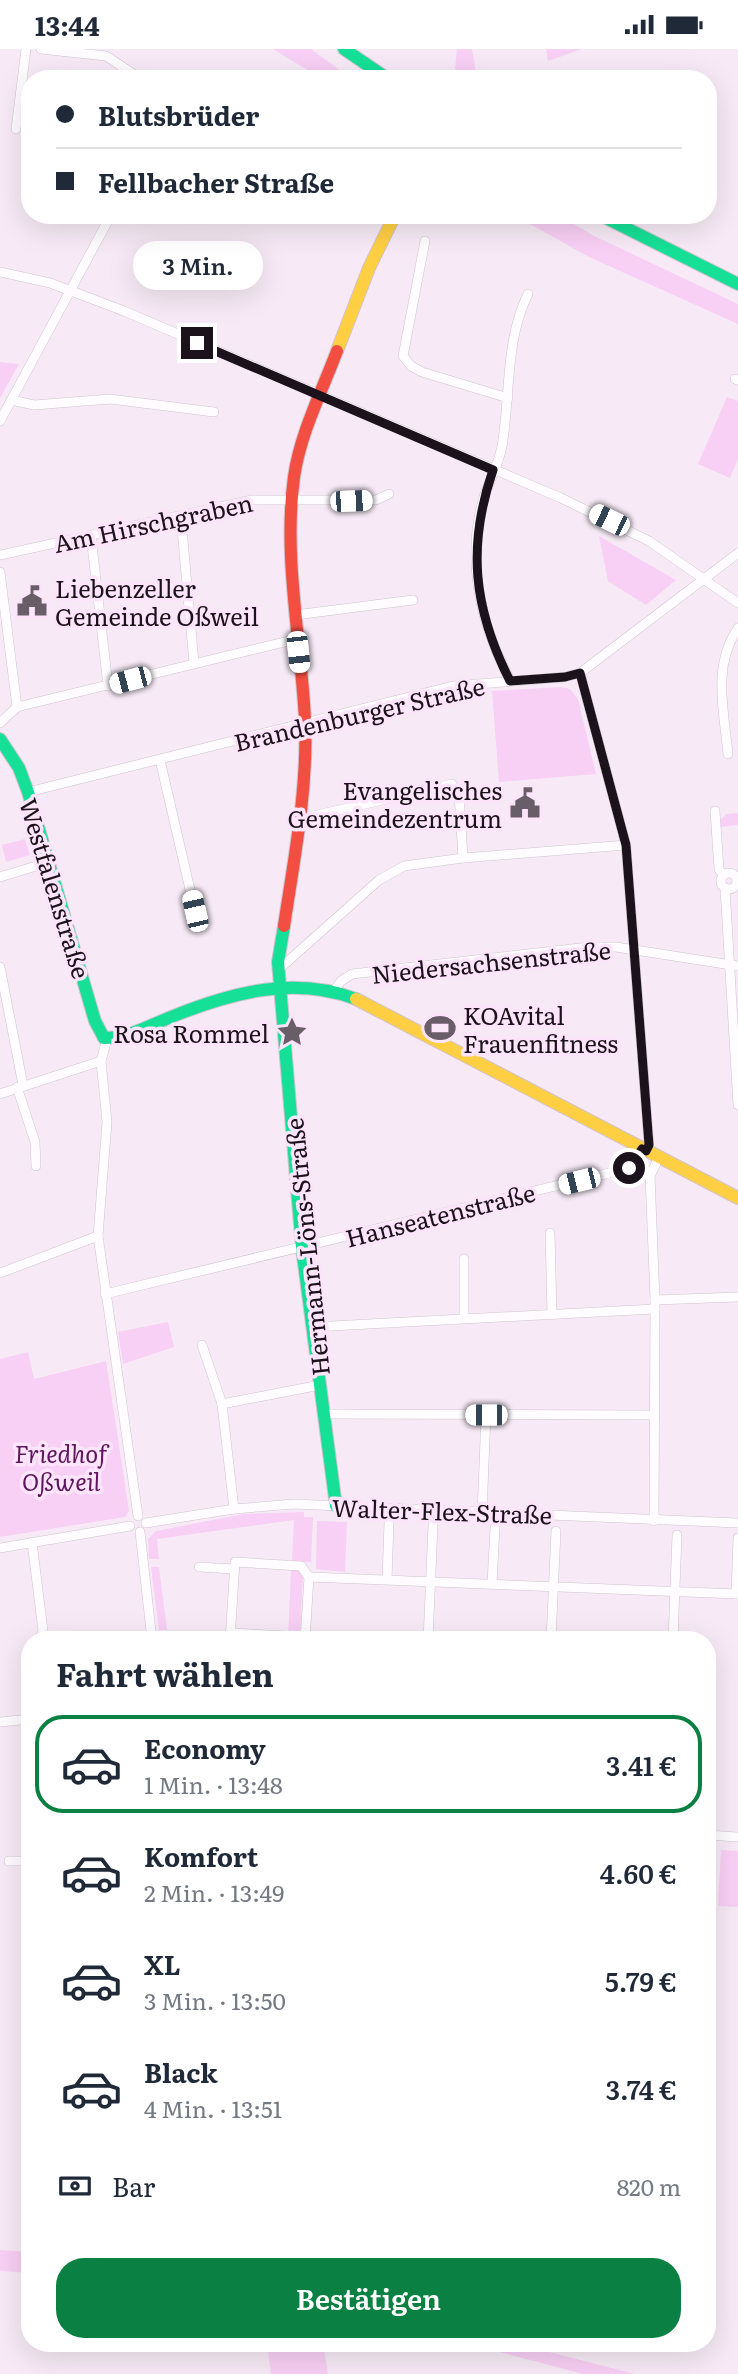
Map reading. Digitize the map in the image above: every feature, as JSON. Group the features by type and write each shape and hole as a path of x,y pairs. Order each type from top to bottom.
{"street":[{"path":"23,70 26,49"},
{"path":"41,49 106,56 127,70"},
{"path":"344,49 375,70"},
{"path":"16,129 21,89"},
{"path":"0,421 106,224"},
{"name":"Hermann-Löns-Straße","path":"336,1506 302,1248 278,970 300,819 305,723 289,553 290,500 302,443 369,268 391,224"},
{"path":"618,224 738,285"},
{"path":"425,241 403,356 411,366 422,372 508,398"},
{"path":"0,272 69,291 622,526 738,603"},
{"path":"510,681 492,642 475,567 482,504 502,450 514,326 528,294"},
{"path":"11,400 34,405 110,399 214,412"},
{"name":"Am Hirschgraben","path":"0,555 252,500 376,500 389,494"},
{"path":"181,517 194,663"},
{"path":"91,536 108,685"},
{"name":"Brandenburger Straße","path":"28,792 453,686 565,677 580,673 738,553"},
{"path":"0,572 17,707"},
{"path":"295,615 413,600"},
{"path":"728,754 722,663 727,644 738,628"},
{"path":"0,723 17,707 297,639"},
{"path":"580,673 626,845 635,949 644,1150"},
{"name":"Westfalenstraße","path":"0,739 19,768 28,792 46,863 79,959 95,1021 107,1039"},
{"path":"160,759 195,911"},
{"path":"300,819 452,784 459,794 463,858"},
{"path":"715,811 719,869 723,875"},
{"path":"278,970 374,885 404,866 463,858 626,845"},
{"path":"3,874 46,863"},
{"path":"723,875 732,873 737,878 734,887 725,888"},
{"path":"723,875 721,881 725,888 727,964 738,1105"},
{"name":"Niedersachsenstraße","path":"334,991 341,981 352,974 589,947 635,949 738,966"},
{"path":"0,967 20,1086 35,1142 36,1166"},
{"path":"151,1631 140,1532 146,1523 138,1516 99,1236 107,1122 101,1061 107,1039 120,1038 215,1001 281,987 310,986 334,991 738,1198"},
{"path":"0,1094 101,1061"},
{"name":"Hanseatenstraße","path":"105,1294 629,1168 644,1150"},
{"path":"654,1521 655,1304 650,1176 659,1157"},
{"path":"550,1233 552,1314"},
{"path":"0,1273 99,1236"},
{"path":"464,1259 464,1318"},
{"path":"312,1327 552,1314 738,1297"},
{"path":"202,1345 222,1405 234,1509"},
{"path":"222,1405 320,1385"},
{"path":"324,1414 655,1415"},
{"path":"482,1513 486,1415"},
{"name":"Walter-Flex-Straße","path":"146,1523 234,1509 294,1504 738,1523"},
{"path":"130,1526 133,1518 138,1516"},
{"path":"387,1579 389,1523"},
{"path":"428,1631 433,1525"},
{"path":"0,1548 130,1526 140,1532"},
{"path":"492,1583 495,1528"},
{"path":"551,1631 556,1531"},
{"path":"673,1631 677,1535"},
{"path":"309,1577 737,1594 738,1538"},
{"path":"32,1542 43,1631"},
{"path":"230,1631 234,1562 301,1566 309,1577 305,1631"},
{"path":"200,1567 234,1569"},
{"path":"0,1722 21,1720"},
{"path":"716,1836 738,1837"},
{"path":"9,1861 21,1861"}],"green space":[{"path":"273,49 311,49 340,70 307,70"},
{"path":"457,49 472,49 476,70 455,70"},
{"path":"546,49 582,49 548,61"},
{"path":"530,224 574,224 738,304 738,324 589,257"},
{"path":"0,362 19,364 0,398"},
{"path":"727,397 738,401 738,459 730,478 698,464"},
{"path":"599,536 676,580 646,605 608,581"},
{"path":"562,687 570,689 578,699 596,774 499,782 492,691"},
{"path":"738,813 738,825 721,827 720,820 727,814"},
{"path":"25,839 30,855 6,862 2,845"},
{"path":"168,1322 174,1347 123,1364 118,1332"},
{"name":"Friedhof Oßweil","path":"28,1352 34,1379 106,1361 129,1511 125,1517 0,1537 0,1359"},
{"path":"304,1512 304,1517 313,1517 311,1562 292,1561 294,1520 157,1539 159,1559 149,1559 148,1539 156,1531 244,1514"},
{"path":"317,1521 347,1522 345,1572 316,1569"},
{"path":"151,1567 159,1567 167,1630 159,1630"},
{"path":"291,1569 298,1569 303,1575 300,1631 288,1631"},
{"path":"721,1850 738,1851 738,1907 718,1906"},
{"path":"0,2250 21,2251 21,2272 0,2271"},
{"path":"268,2352 324,2352 328,2374 271,2374"},
{"path":"499,2352 549,2352 635,2374 583,2374"}],"traffic: fast":[{"path":"344,49 375,70"},
{"path":"618,224 738,284"},
{"path":"0,739 19,768 28,792 95,1021 104,1038 132,1033 220,1000 265,990 310,989 356,999"},
{"path":"284,926 278,962 302,1248 336,1506"}],"traffic: slow":[{"path":"337,351 369,268 391,224"},
{"path":"356,999 738,1198"}],"traffic: jam":[{"path":"284,926 299,824 305,746 292,568 291,507 301,445 337,351"}],"place":[{"name":"Liebenzeller Gemeinde Oßweil","path":"32,601"},
{"name":"Evangelisches Gemeindezentrum","path":"525,803"},
{"name":"KOAvital Frauenfitness","path":"440,1028"},
{"name":"Rosa Rommel","path":"292,1032"}],"route":[{"path":"197,343 493,470 482,504 475,555 484,615 492,642 510,681 548,679 580,673 602,745 626,845 649,1145 646,1151 642,1149 629,1168"}]}
